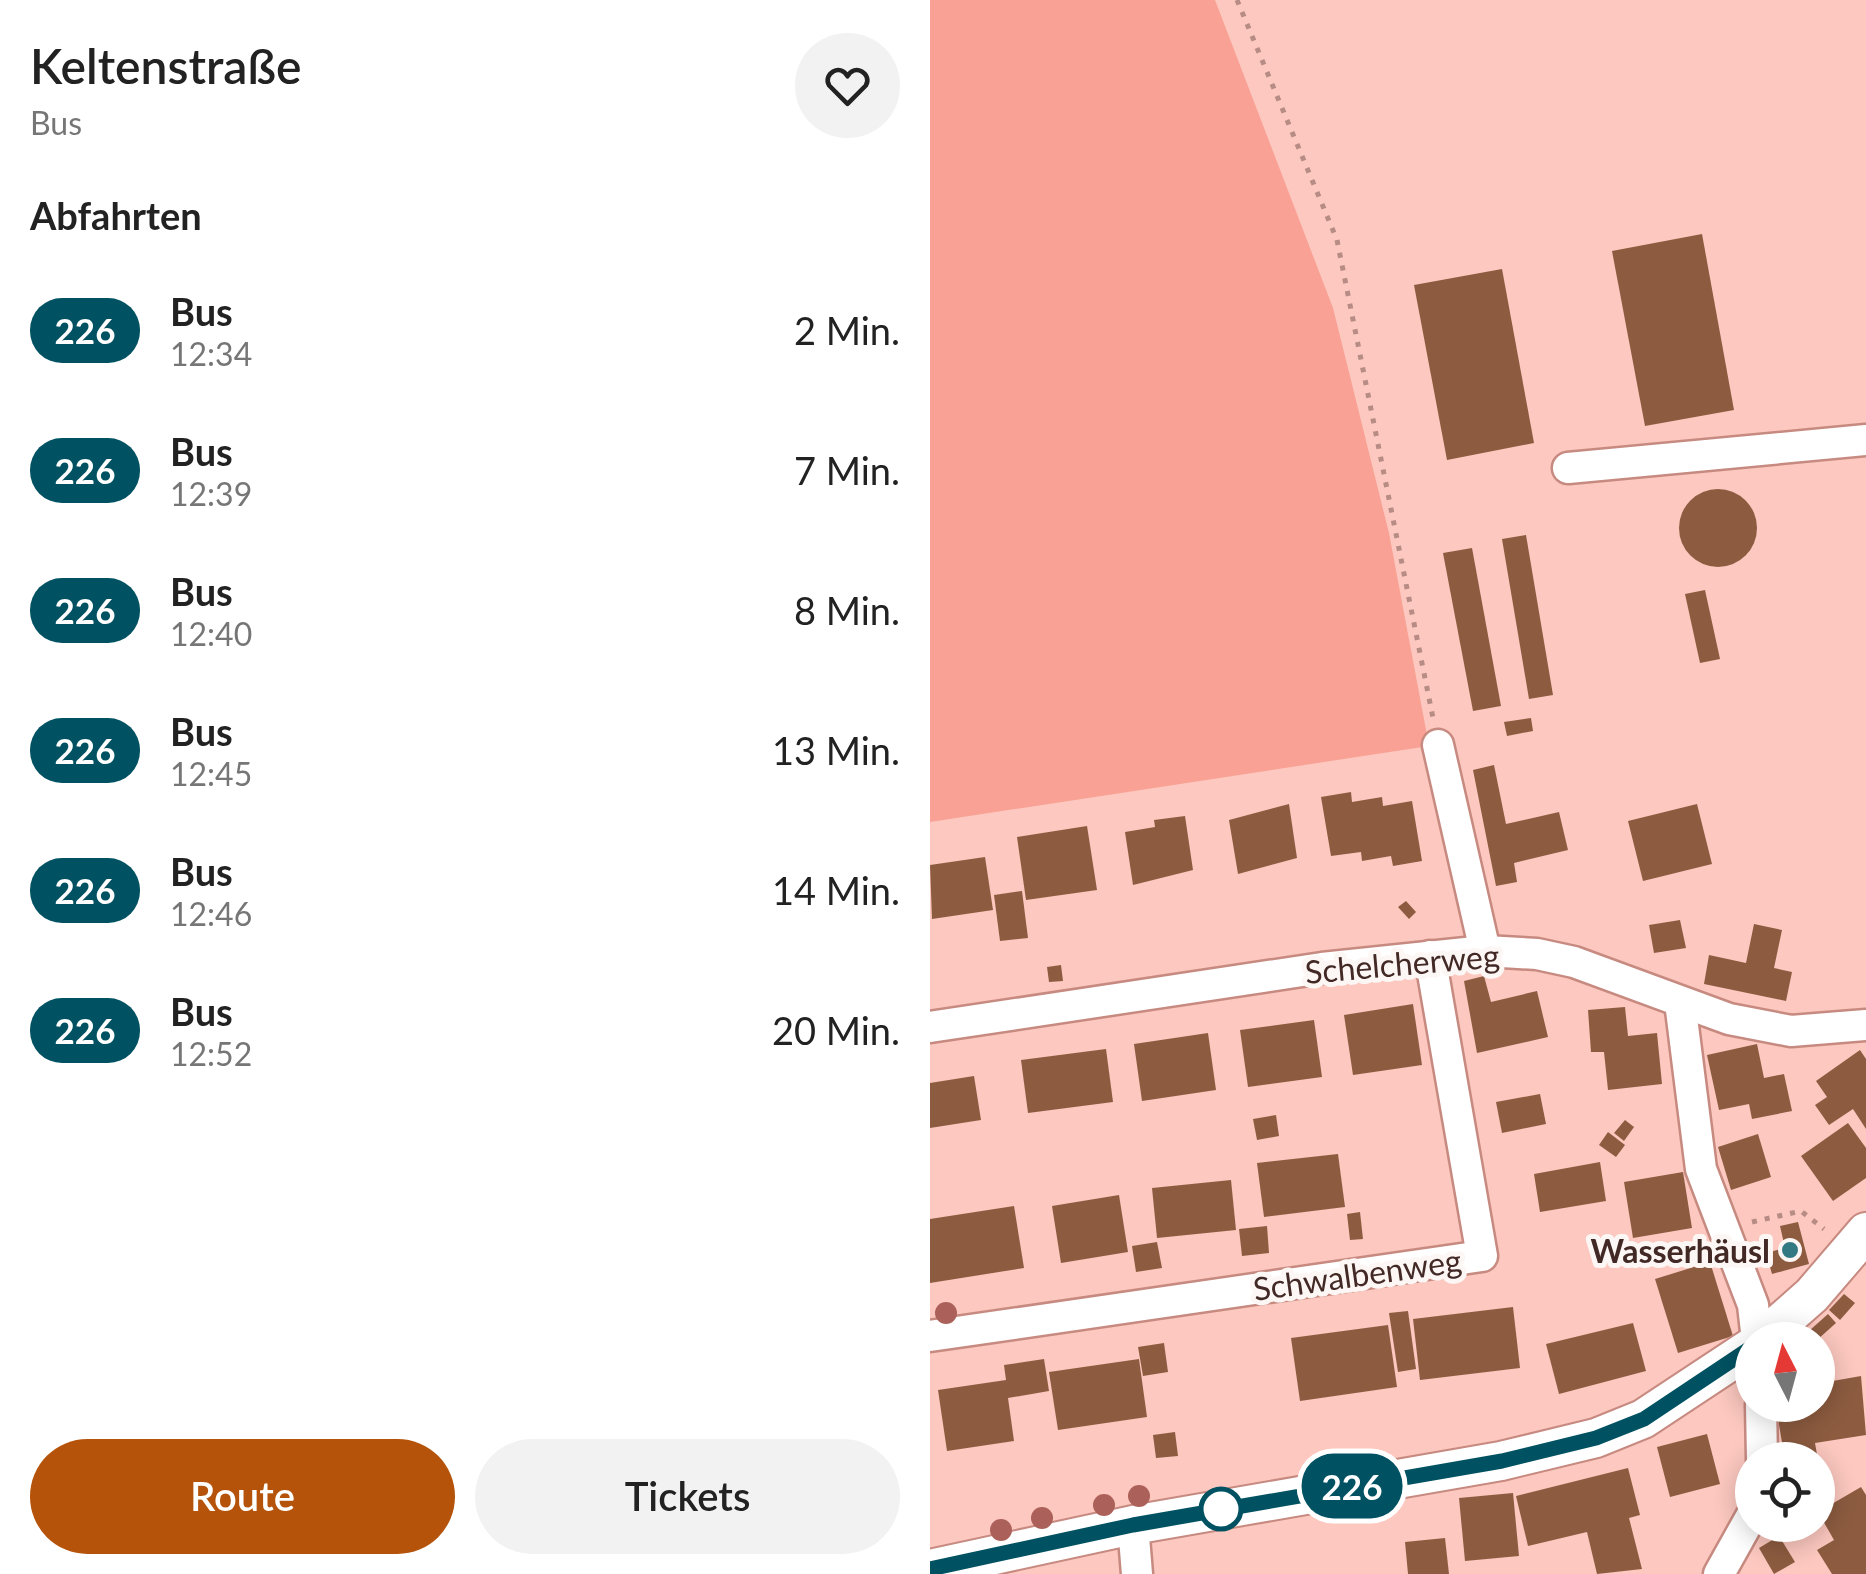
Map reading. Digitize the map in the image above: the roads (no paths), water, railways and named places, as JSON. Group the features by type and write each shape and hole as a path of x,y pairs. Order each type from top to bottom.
{"main road":[{"path":"1780,1322 1812,1294 1858,1241"},
{"path":"930,1570 1133,1525 1502,1461 1596,1438 1644,1419 1735,1358"}],"street":[{"path":"1568,468 1866,440"},
{"path":"1438,745 1485,951"},
{"name":"Schelcherweg","path":"930,1027 1303,970 1485,951 1537,954 1574,962 1729,1019 1791,1031 1866,1025"},
{"name":"Schwalbenweg","path":"930,1336 1482,1256 1430,956"},
{"path":"1680,1002 1701,1169 1756,1322"},
{"path":"1133,1525 1137,1574"},
{"path":"1719,1574 1737,1542"}],"place":[{"name":"Wasserhäusl","path":"1790,1250"}]}
